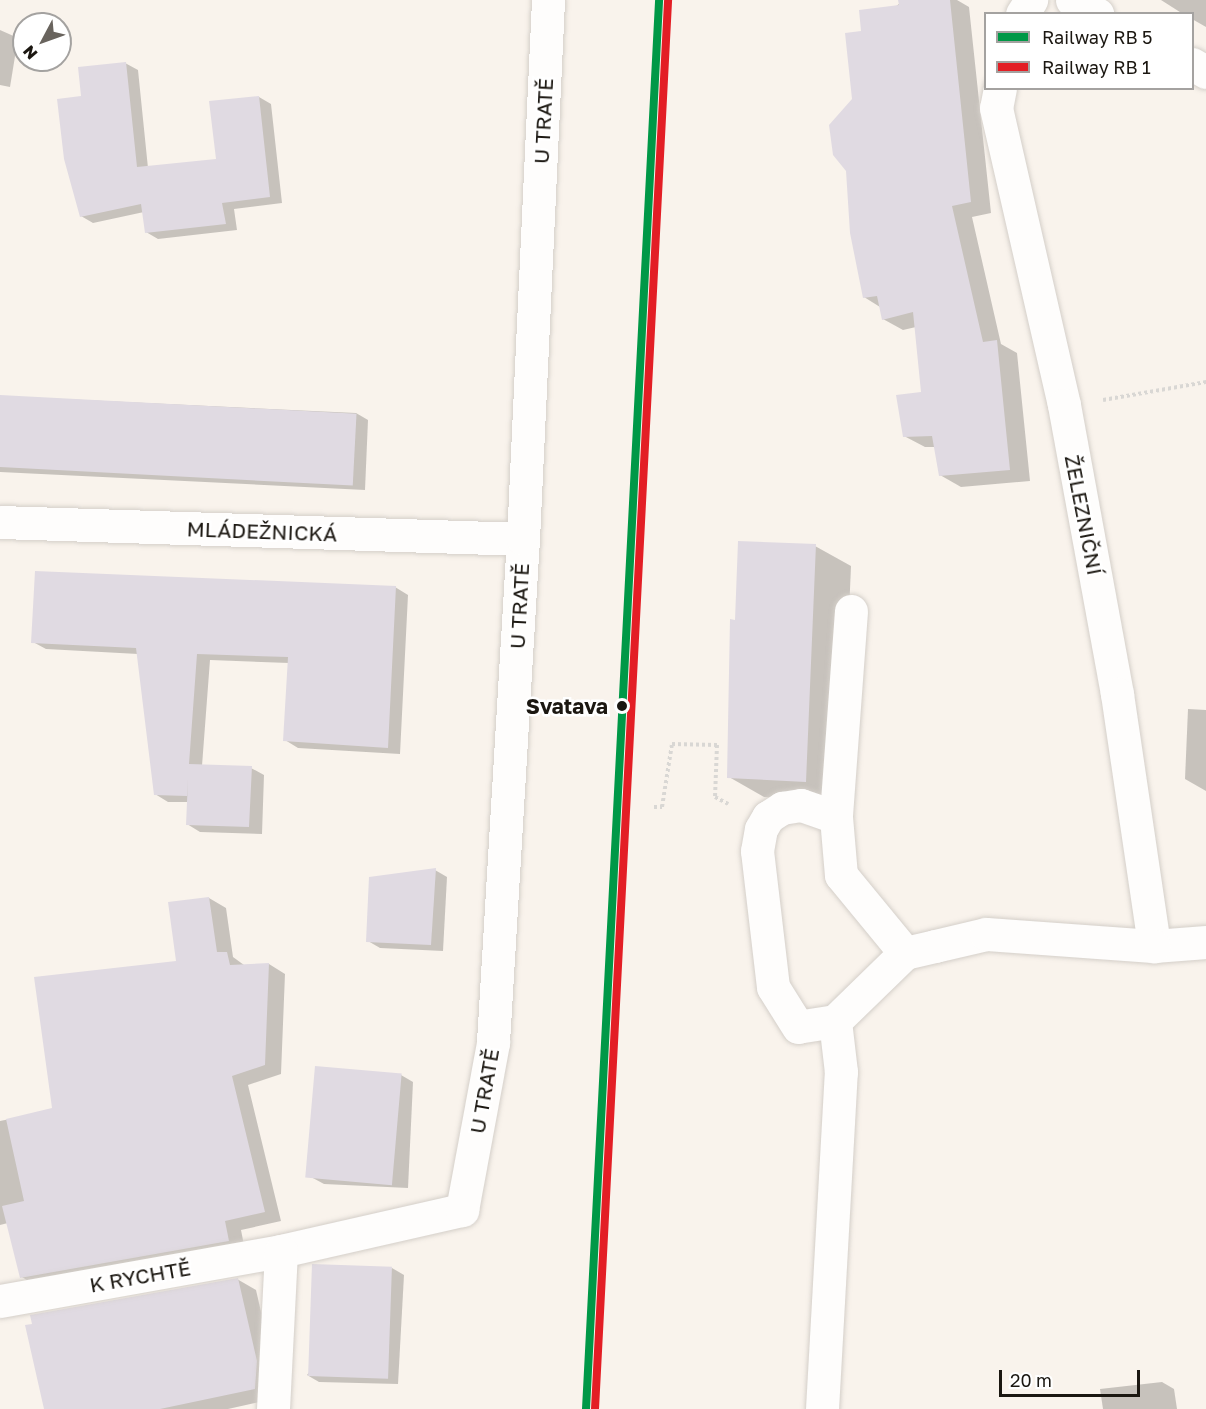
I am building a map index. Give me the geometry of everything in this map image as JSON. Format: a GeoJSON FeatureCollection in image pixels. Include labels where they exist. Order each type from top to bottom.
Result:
{"type":"FeatureCollection","features":[{"type":"Feature","properties":{"kind":"street","name":"U TRATĚ"},"geometry":{"type":"LineString","coordinates":[[462,1210],[493,1042],[523,539],[548,0]]}},
{"type":"Feature","properties":{"kind":"street"},"geometry":{"type":"LineString","coordinates":[[1072,0],[1093,12]]}},
{"type":"Feature","properties":{"kind":"street","name":"ŽELEZNIČNÍ"},"geometry":{"type":"LineString","coordinates":[[1000,90],[996,108],[1064,405],[1117,694],[1154,946]]}},
{"type":"Feature","properties":{"kind":"street","name":"MLÁDEŽNICKÁ"},"geometry":{"type":"LineString","coordinates":[[0,522],[523,539]]}},
{"type":"Feature","properties":{"kind":"street"},"geometry":{"type":"LineString","coordinates":[[851,611],[836,817],[842,876],[905,953]]}},
{"type":"Feature","properties":{"kind":"street"},"geometry":{"type":"LineString","coordinates":[[836,817],[801,806],[782,808],[765,823],[757,851],[773,987],[798,1027],[835,1021],[905,953],[986,934],[1154,946],[1206,942]]}},
{"type":"Feature","properties":{"kind":"street"},"geometry":{"type":"LineString","coordinates":[[822,1409],[841,1072],[835,1021]]}},
{"type":"Feature","properties":{"kind":"street","name":"K RYCHTĚ"},"geometry":{"type":"LineString","coordinates":[[0,1301],[281,1251],[462,1210]]}},
{"type":"Feature","properties":{"kind":"street"},"geometry":{"type":"LineString","coordinates":[[273,1409],[281,1251]]}},
{"type":"Feature","properties":{"kind":"path"},"geometry":{"type":"LineString","coordinates":[[1064,405],[1206,382]]}},
{"type":"Feature","properties":{"kind":"path"},"geometry":{"type":"LineString","coordinates":[[654,807],[662,807],[672,744],[717,745],[715,797],[765,823]]}},
{"type":"Feature","properties":{"kind":"building"},"geometry":{"type":"Polygon","coordinates":[[[898,0],[950,0],[971,202],[952,206],[983,342],[997,340],[1010,470],[939,476],[932,436],[903,437],[896,395],[921,392],[913,312],[882,320],[877,296],[863,298],[850,233],[846,171],[833,155],[829,125],[852,99],[845,33],[861,31],[859,10],[899,5],[898,0]]]}},
{"type":"Feature","properties":{"kind":"building"},"geometry":{"type":"Polygon","coordinates":[[[126,62],[137,167],[216,159],[209,101],[259,96],[270,197],[222,203],[226,224],[145,233],[141,204],[80,217],[64,159],[57,99],[81,96],[78,67],[126,62]]]}},
{"type":"Feature","properties":{"kind":"building"},"geometry":{"type":"Polygon","coordinates":[[[0,395],[357,414],[353,486],[0,467],[0,395]]]}},
{"type":"Feature","properties":{"kind":"building"},"geometry":{"type":"Polygon","coordinates":[[[738,541],[816,544],[806,782],[727,778],[730,619],[735,620],[738,541]]]}},
{"type":"Feature","properties":{"kind":"building"},"geometry":{"type":"Polygon","coordinates":[[[35,571],[396,586],[388,748],[283,741],[288,657],[197,654],[189,764],[252,766],[249,827],[186,825],[188,779],[187,796],[154,795],[136,648],[31,643],[35,571]]]}},
{"type":"Feature","properties":{"kind":"building"},"geometry":{"type":"Polygon","coordinates":[[[436,868],[431,945],[366,942],[369,877],[436,868]]]}},
{"type":"Feature","properties":{"kind":"building"},"geometry":{"type":"Polygon","coordinates":[[[209,897],[217,952],[227,952],[230,965],[269,963],[265,1065],[232,1076],[265,1212],[225,1221],[229,1241],[20,1278],[2,1206],[24,1201],[6,1119],[52,1108],[34,977],[176,961],[168,902],[209,897]]]}},
{"type":"Feature","properties":{"kind":"building"},"geometry":{"type":"Polygon","coordinates":[[[315,1066],[402,1074],[392,1185],[305,1178],[315,1066]]]}},
{"type":"Feature","properties":{"kind":"building"},"geometry":{"type":"Polygon","coordinates":[[[312,1264],[392,1267],[388,1379],[308,1376],[312,1264]]]}},
{"type":"Feature","properties":{"kind":"building"},"geometry":{"type":"Polygon","coordinates":[[[238,1278],[257,1361],[255,1389],[160,1409],[44,1409],[25,1325],[32,1324],[30,1315],[238,1278]]]}},
{"type":"Feature","properties":{"kind":"transit line"},"geometry":{"type":"LineString","coordinates":[[586,1409],[659,0]]}},
{"type":"Feature","properties":{"kind":"transit line"},"geometry":{"type":"LineString","coordinates":[[595,1409],[668,0]]}},
{"type":"Feature","properties":{"kind":"place","name":"Svatava"},"geometry":{"type":"Point","coordinates":[622,706]}}]}
